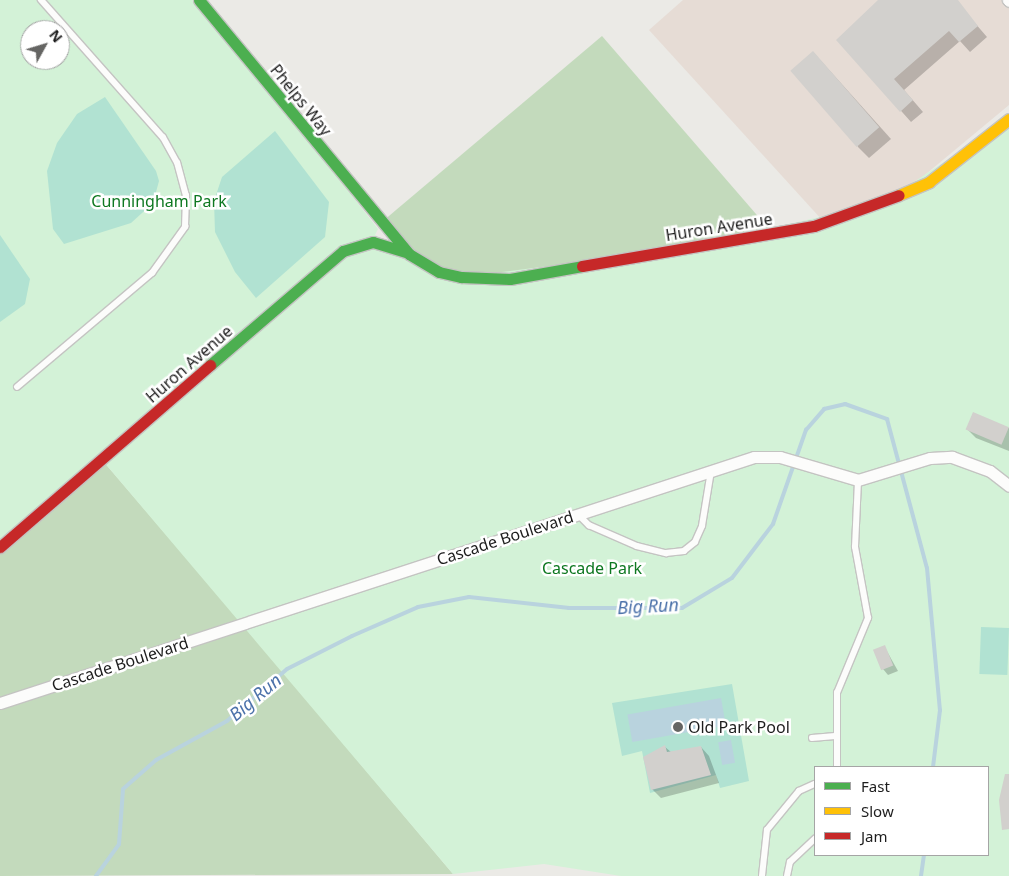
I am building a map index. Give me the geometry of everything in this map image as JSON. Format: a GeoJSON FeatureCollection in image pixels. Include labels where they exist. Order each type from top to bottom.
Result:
{"type":"FeatureCollection","features":[{"type":"Feature","properties":{"kind":"street","name":"Phelps Way"},"geometry":{"type":"LineString","coordinates":[[199,0],[378,220]]}},
{"type":"Feature","properties":{"kind":"street","name":"Huron Avenue"},"geometry":{"type":"LineString","coordinates":[[0,547],[334,259],[360,244],[386,244],[411,255],[439,272],[462,278],[510,279],[779,234],[882,204],[929,182],[1009,119]]}},
{"type":"Feature","properties":{"kind":"street"},"geometry":{"type":"LineString","coordinates":[[360,244],[375,235],[378,220]]}},
{"type":"Feature","properties":{"kind":"street","name":"Huron Avenue"},"geometry":{"type":"LineString","coordinates":[[378,220],[411,255]]}},
{"type":"Feature","properties":{"kind":"street","name":"Cascade Boulevard"},"geometry":{"type":"LineString","coordinates":[[0,703],[754,457],[780,457],[818,470],[858,480],[873,477],[930,458],[969,461],[1009,486]]}},
{"type":"Feature","properties":{"kind":"lane"},"geometry":{"type":"LineString","coordinates":[[18,387],[152,273],[185,227],[186,196],[178,163],[163,138],[41,0]]}},
{"type":"Feature","properties":{"kind":"lane"},"geometry":{"type":"LineString","coordinates":[[578,514],[589,525],[637,546],[666,553],[684,551],[695,542],[702,526],[711,471]]}},
{"type":"Feature","properties":{"kind":"lane"},"geometry":{"type":"LineString","coordinates":[[838,766],[835,736],[837,693],[868,618],[854,547],[858,480]]}},
{"type":"Feature","properties":{"kind":"lane"},"geometry":{"type":"LineString","coordinates":[[812,738],[835,736]]}},
{"type":"Feature","properties":{"kind":"lane"},"geometry":{"type":"LineString","coordinates":[[762,876],[767,830],[799,791],[814,784]]}},
{"type":"Feature","properties":{"kind":"lane"},"geometry":{"type":"LineString","coordinates":[[786,876],[790,862],[814,840]]}},
{"type":"Feature","properties":{"kind":"shaded area"},"geometry":{"type":"Polygon","coordinates":[[[683,0],[1003,0],[1009,7],[1009,105],[843,243],[649,30],[683,0]]]}},
{"type":"Feature","properties":{"kind":"green space","name":"Cascade Park"},"geometry":{"type":"Polygon","coordinates":[[[0,0],[199,0],[378,229],[375,235],[462,277],[674,250],[882,203],[1009,119],[1009,876],[621,876],[544,864],[453,874],[103,461],[0,547],[0,0]]]}},
{"type":"Feature","properties":{"kind":"green space"},"geometry":{"type":"Polygon","coordinates":[[[602,36],[775,236],[511,279],[439,272],[383,221],[602,36]]]}},
{"type":"Feature","properties":{"kind":"green space"},"geometry":{"type":"Polygon","coordinates":[[[105,97],[156,171],[159,181],[153,203],[131,223],[64,244],[53,229],[47,171],[57,143],[77,114],[105,97]]]}},
{"type":"Feature","properties":{"kind":"green space"},"geometry":{"type":"Polygon","coordinates":[[[275,131],[329,202],[325,237],[256,298],[235,272],[215,232],[214,201],[222,177],[275,131]]]}},
{"type":"Feature","properties":{"kind":"green space"},"geometry":{"type":"Polygon","coordinates":[[[0,235],[30,279],[25,304],[0,322],[0,235]]]}},
{"type":"Feature","properties":{"kind":"green space"},"geometry":{"type":"Polygon","coordinates":[[[103,461],[453,874],[0,876],[0,547],[103,461]]]}},
{"type":"Feature","properties":{"kind":"green space"},"geometry":{"type":"Polygon","coordinates":[[[981,627],[1009,628],[1007,675],[979,674],[981,627]]]}},
{"type":"Feature","properties":{"kind":"green space","name":"Old Park Pool"},"geometry":{"type":"Polygon","coordinates":[[[732,684],[749,781],[720,788],[716,775],[650,793],[642,751],[622,756],[612,703],[732,684]]]}},
{"type":"Feature","properties":{"kind":"water"},"geometry":{"type":"Polygon","coordinates":[[[721,698],[726,726],[632,742],[627,714],[721,698]]]}},
{"type":"Feature","properties":{"kind":"water"},"geometry":{"type":"Polygon","coordinates":[[[731,740],[735,763],[722,765],[718,742],[731,740]]]}},
{"type":"Feature","properties":{"kind":"building"},"geometry":{"type":"Polygon","coordinates":[[[878,0],[958,0],[978,26],[959,42],[949,31],[894,79],[913,100],[900,112],[836,40],[878,0]]]}},
{"type":"Feature","properties":{"kind":"building"},"geometry":{"type":"Polygon","coordinates":[[[813,51],[879,127],[857,147],[790,71],[813,51]]]}},
{"type":"Feature","properties":{"kind":"building"},"geometry":{"type":"Polygon","coordinates":[[[973,412],[1009,427],[1001,445],[966,429],[973,412]]]}},
{"type":"Feature","properties":{"kind":"building"},"geometry":{"type":"Polygon","coordinates":[[[885,645],[893,665],[881,670],[873,650],[885,645]]]}},
{"type":"Feature","properties":{"kind":"building"},"geometry":{"type":"Polygon","coordinates":[[[665,745],[667,752],[701,746],[711,775],[651,790],[643,757],[665,745]]]}},
{"type":"Feature","properties":{"kind":"building"},"geometry":{"type":"Polygon","coordinates":[[[1005,774],[1009,774],[1009,829],[1002,830],[999,800],[1005,774]]]}},
{"type":"Feature","properties":{"kind":"waterway","name":"Big Run"},"geometry":{"type":"LineString","coordinates":[[96,876],[119,844],[123,789],[156,760],[227,721],[287,669],[352,636],[418,607],[469,597],[569,608],[682,608],[732,578],[773,524],[806,430],[824,409],[845,404],[887,419],[927,568],[940,710],[933,766]]}},
{"type":"Feature","properties":{"kind":"waterway","name":"Big Run"},"geometry":{"type":"LineString","coordinates":[[921,876],[924,856]]}},
{"type":"Feature","properties":{"kind":"traffic: fast"},"geometry":{"type":"LineString","coordinates":[[199,0],[409,254],[439,272],[461,277],[510,279],[582,266]]}},
{"type":"Feature","properties":{"kind":"traffic: fast"},"geometry":{"type":"LineString","coordinates":[[210,365],[343,251],[373,242],[405,252]]}},
{"type":"Feature","properties":{"kind":"traffic: slow"},"geometry":{"type":"LineString","coordinates":[[899,195],[929,182],[1009,119]]}},
{"type":"Feature","properties":{"kind":"traffic: jam"},"geometry":{"type":"LineString","coordinates":[[582,266],[814,226],[899,195]]}},
{"type":"Feature","properties":{"kind":"traffic: jam"},"geometry":{"type":"LineString","coordinates":[[0,547],[210,365]]}},
{"type":"Feature","properties":{"kind":"place","name":"Old Park Pool"},"geometry":{"type":"Point","coordinates":[678,727]}},
{"type":"Feature","properties":{"kind":"park label","name":"Cunningham Park"},"geometry":{"type":"Point","coordinates":[159,201]}}]}
